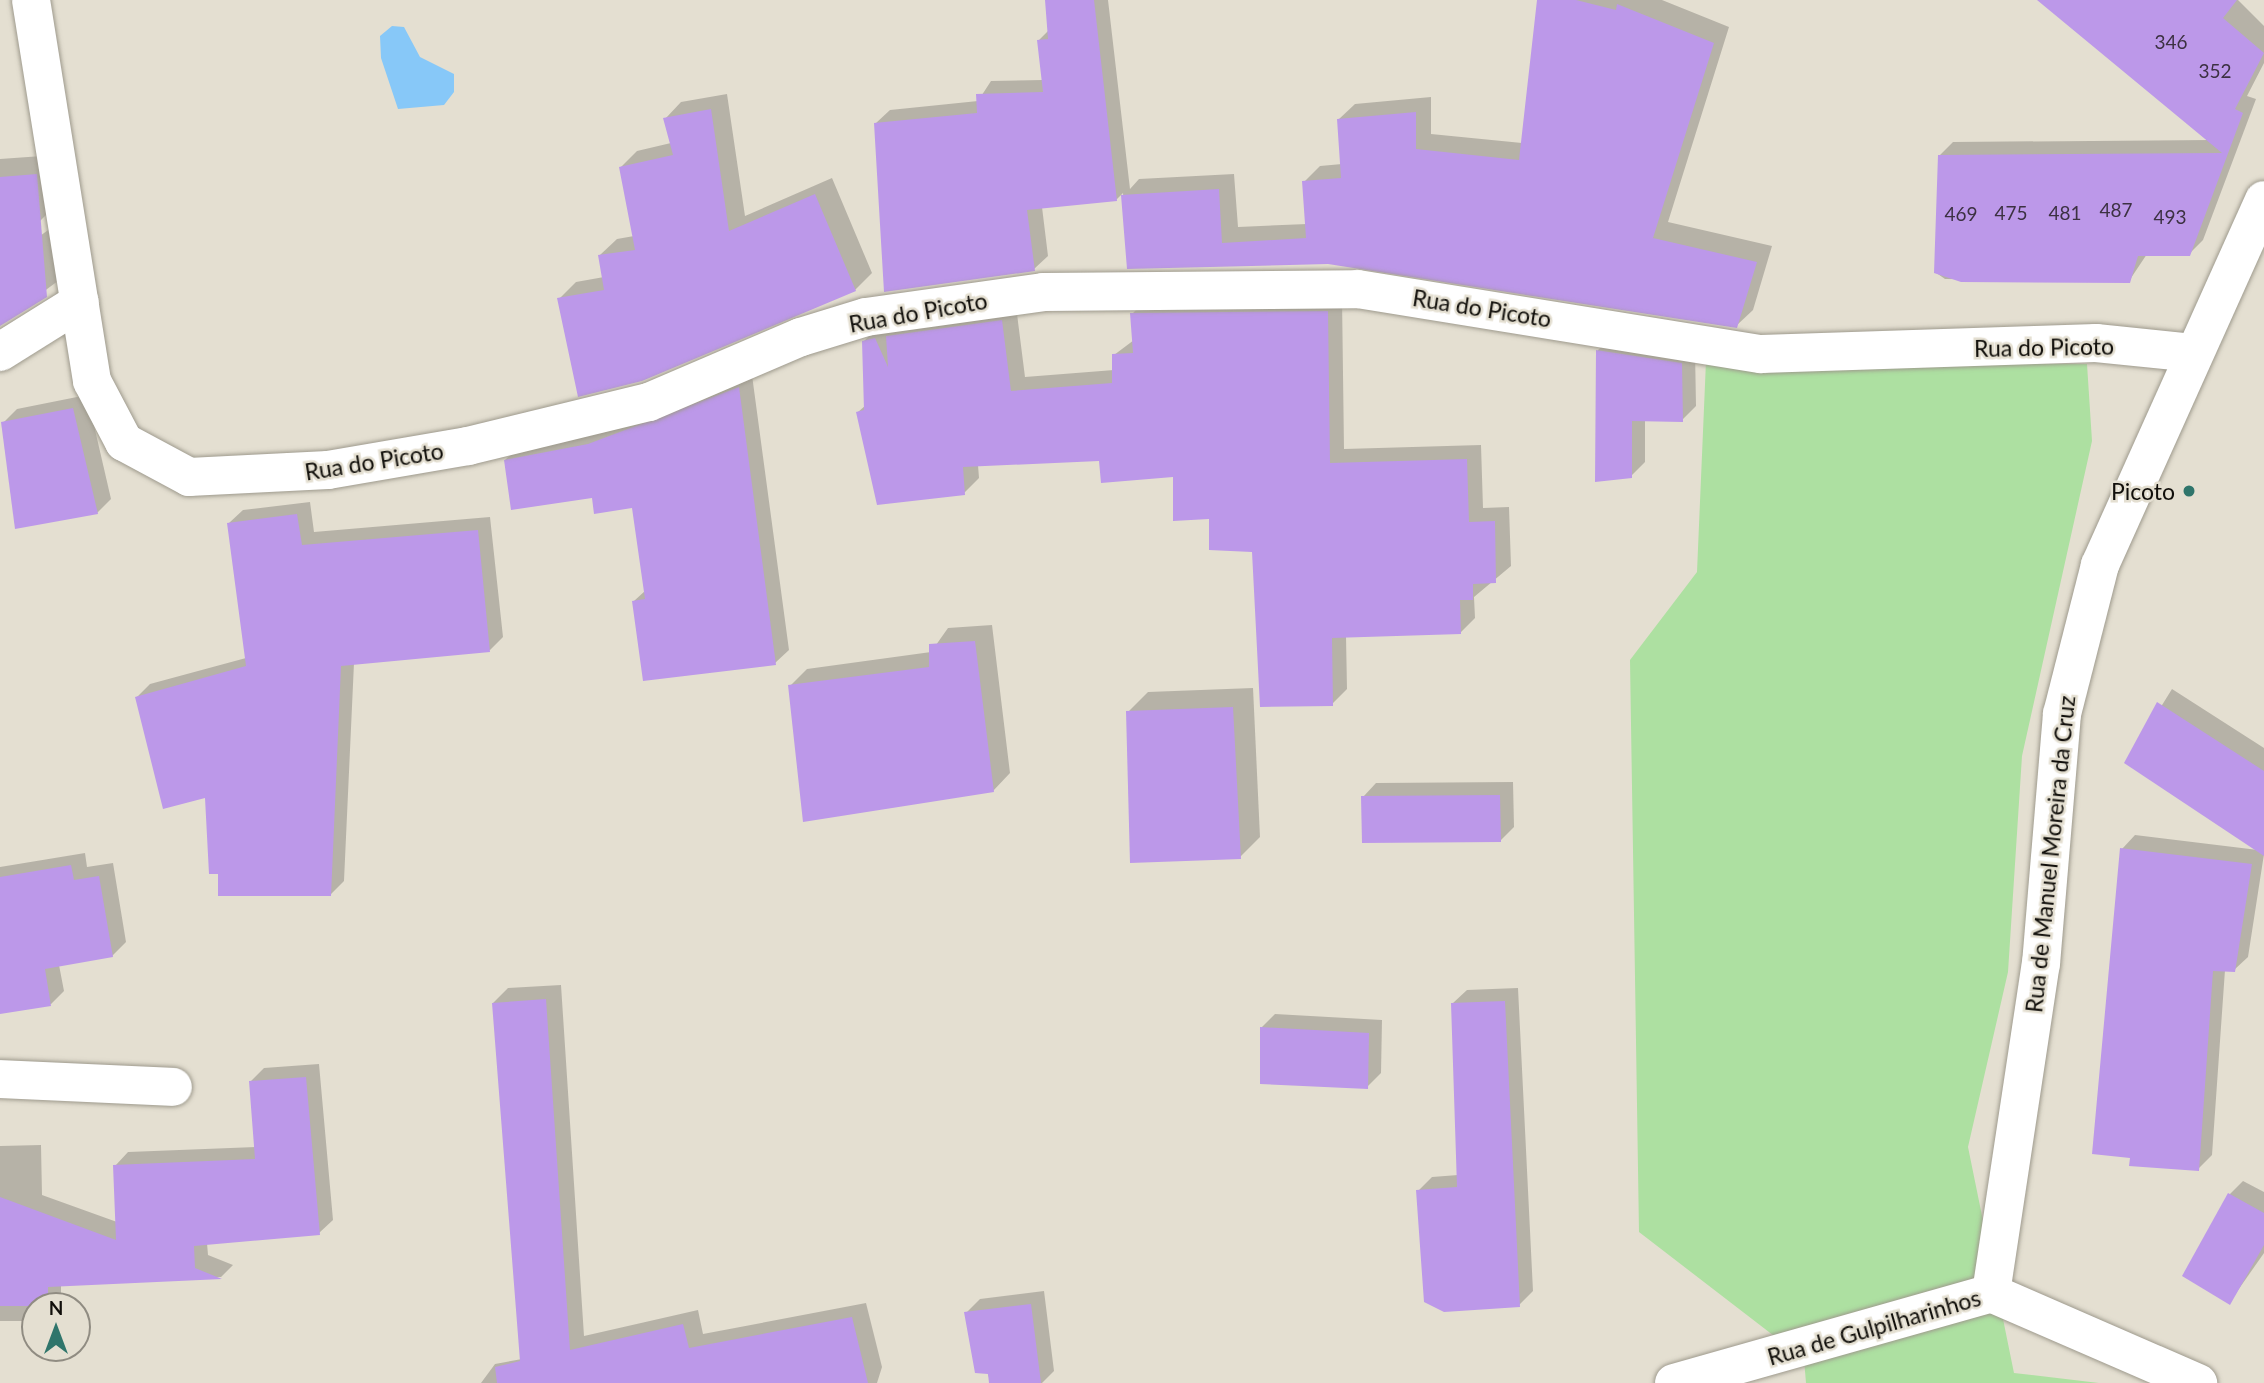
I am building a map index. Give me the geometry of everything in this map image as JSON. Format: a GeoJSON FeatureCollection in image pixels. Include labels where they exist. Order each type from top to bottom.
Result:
{"type":"FeatureCollection","features":[{"type":"Feature","properties":{"kind":"street","name":"Rua do Picoto"},"geometry":{"type":"LineString","coordinates":[[31,0],[92,381],[124,442],[190,477],[328,470],[468,446],[649,402],[801,337],[866,317],[1043,292],[1359,289],[1761,354],[2096,343],[2192,354]]}},
{"type":"Feature","properties":{"kind":"street","name":"Rua de Manuel Moreira da Cruz"},"geometry":{"type":"LineString","coordinates":[[1992,1293],[2040,964],[2062,714],[2100,565],[2192,354],[2260,220]]}},
{"type":"Feature","properties":{"kind":"street"},"geometry":{"type":"LineString","coordinates":[[0,352],[80,302]]}},
{"type":"Feature","properties":{"kind":"street"},"geometry":{"type":"LineString","coordinates":[[0,1079],[173,1087]]}},
{"type":"Feature","properties":{"kind":"street"},"geometry":{"type":"LineString","coordinates":[[1992,1293],[2198,1383]]}},
{"type":"Feature","properties":{"kind":"street","name":"Rua de Gulpilharinhos"},"geometry":{"type":"LineString","coordinates":[[1674,1383],[1992,1293]]}},
{"type":"Feature","properties":{"kind":"green space"},"geometry":{"type":"Polygon","coordinates":[[[1706,361],[2087,364],[2092,441],[2022,756],[2008,972],[1968,1147],[2014,1373],[2099,1383],[1806,1383],[1804,1359],[1639,1232],[1630,660],[1697,572],[1706,361]]]}},
{"type":"Feature","properties":{"kind":"water"},"geometry":{"type":"Polygon","coordinates":[[[392,26],[404,27],[420,57],[454,74],[454,92],[444,105],[398,109],[381,58],[380,36],[392,26]]]}},
{"type":"Feature","properties":{"kind":"building"},"geometry":{"type":"Polygon","coordinates":[[[1045,0],[1094,0],[1117,201],[1027,210],[1035,271],[884,292],[874,123],[977,113],[976,94],[1043,92],[1037,40],[1048,39],[1045,0]]]}},
{"type":"Feature","properties":{"kind":"building"},"geometry":{"type":"Polygon","coordinates":[[[1537,0],[1576,0],[1616,10],[1617,4],[1714,43],[1653,238],[1757,262],[1737,328],[1328,264],[1127,269],[1121,195],[1219,189],[1222,243],[1306,238],[1302,181],[1341,178],[1337,119],[1416,112],[1416,149],[1519,160],[1537,0]]]}},
{"type":"Feature","properties":{"kind":"building"},"geometry":{"type":"Polygon","coordinates":[[[2037,0],[2237,0],[2223,18],[2264,53],[2235,109],[2243,113],[2190,256],[2138,256],[2130,283],[1961,282],[1934,273],[1938,155],[2222,153],[2037,0]]]}},
{"type":"Feature","properties":{"kind":"building"},"geometry":{"type":"Polygon","coordinates":[[[711,109],[729,231],[815,194],[856,291],[642,381],[578,397],[557,298],[604,290],[598,255],[635,250],[619,167],[673,155],[663,118],[711,109]]]}},
{"type":"Feature","properties":{"kind":"building"},"geometry":{"type":"Polygon","coordinates":[[[37,174],[47,297],[0,326],[0,177],[37,174]]]}},
{"type":"Feature","properties":{"kind":"building"},"geometry":{"type":"Polygon","coordinates":[[[1328,311],[1330,463],[1467,459],[1469,522],[1495,521],[1496,583],[1473,584],[1473,600],[1460,600],[1461,634],[1332,638],[1333,706],[1260,707],[1252,552],[1209,550],[1209,519],[1173,521],[1173,477],[1101,483],[1099,461],[963,467],[965,495],[877,505],[856,412],[864,410],[862,341],[875,338],[888,367],[886,336],[1002,320],[1011,391],[1112,383],[1112,354],[1133,353],[1130,313],[1328,311]]]}},
{"type":"Feature","properties":{"kind":"building"},"geometry":{"type":"Polygon","coordinates":[[[1596,350],[1682,363],[1683,422],[1632,421],[1632,478],[1595,482],[1596,350]]]}},
{"type":"Feature","properties":{"kind":"building"},"geometry":{"type":"Polygon","coordinates":[[[739,387],[776,665],[643,681],[632,601],[645,599],[632,508],[594,514],[592,498],[511,510],[504,460],[588,444],[739,387]]]}},
{"type":"Feature","properties":{"kind":"building"},"geometry":{"type":"Polygon","coordinates":[[[73,408],[98,514],[15,529],[1,422],[73,408]]]}},
{"type":"Feature","properties":{"kind":"building"},"geometry":{"type":"Polygon","coordinates":[[[297,514],[302,545],[478,530],[490,652],[341,666],[331,896],[218,896],[218,874],[209,874],[205,798],[163,809],[135,697],[246,666],[227,523],[297,514]]]}},
{"type":"Feature","properties":{"kind":"building"},"geometry":{"type":"Polygon","coordinates":[[[975,641],[994,792],[803,822],[788,685],[929,667],[929,644],[975,641]]]}},
{"type":"Feature","properties":{"kind":"building"},"geometry":{"type":"Polygon","coordinates":[[[2157,702],[2264,771],[2264,856],[2124,763],[2157,702]]]}},
{"type":"Feature","properties":{"kind":"building"},"geometry":{"type":"Polygon","coordinates":[[[1233,707],[1241,859],[1130,863],[1126,711],[1233,707]]]}},
{"type":"Feature","properties":{"kind":"building"},"geometry":{"type":"Polygon","coordinates":[[[1500,795],[1501,842],[1362,843],[1361,796],[1500,795]]]}},
{"type":"Feature","properties":{"kind":"building"},"geometry":{"type":"Polygon","coordinates":[[[2120,848],[2252,864],[2235,972],[2213,971],[2199,1171],[2129,1166],[2130,1158],[2092,1154],[2120,848]]]}},
{"type":"Feature","properties":{"kind":"building"},"geometry":{"type":"Polygon","coordinates":[[[71,865],[74,880],[99,876],[113,957],[45,969],[51,1006],[0,1014],[0,877],[71,865]]]}},
{"type":"Feature","properties":{"kind":"building"},"geometry":{"type":"Polygon","coordinates":[[[546,999],[570,1350],[683,1324],[689,1348],[852,1317],[868,1383],[497,1383],[495,1367],[520,1361],[492,1003],[546,999]]]}},
{"type":"Feature","properties":{"kind":"building"},"geometry":{"type":"Polygon","coordinates":[[[1505,1001],[1520,1307],[1444,1312],[1424,1302],[1416,1190],[1457,1187],[1451,1003],[1505,1001]]]}},
{"type":"Feature","properties":{"kind":"building"},"geometry":{"type":"Polygon","coordinates":[[[1260,1027],[1369,1033],[1368,1089],[1260,1084],[1260,1027]]]}},
{"type":"Feature","properties":{"kind":"building"},"geometry":{"type":"Polygon","coordinates":[[[306,1077],[320,1235],[194,1246],[195,1268],[222,1279],[48,1287],[48,1292],[21,1292],[21,1306],[0,1306],[0,1197],[116,1240],[113,1165],[255,1159],[249,1081],[306,1077]]]}},
{"type":"Feature","properties":{"kind":"building"},"geometry":{"type":"Polygon","coordinates":[[[2228,1193],[2264,1213],[2264,1245],[2230,1305],[2182,1276],[2228,1193]]]}},
{"type":"Feature","properties":{"kind":"building"},"geometry":{"type":"Polygon","coordinates":[[[1031,1304],[1041,1383],[989,1383],[988,1374],[975,1373],[964,1312],[1031,1304]]]}},
{"type":"Feature","properties":{"kind":"place","name":"Picoto"},"geometry":{"type":"Point","coordinates":[2189,491]}}]}
